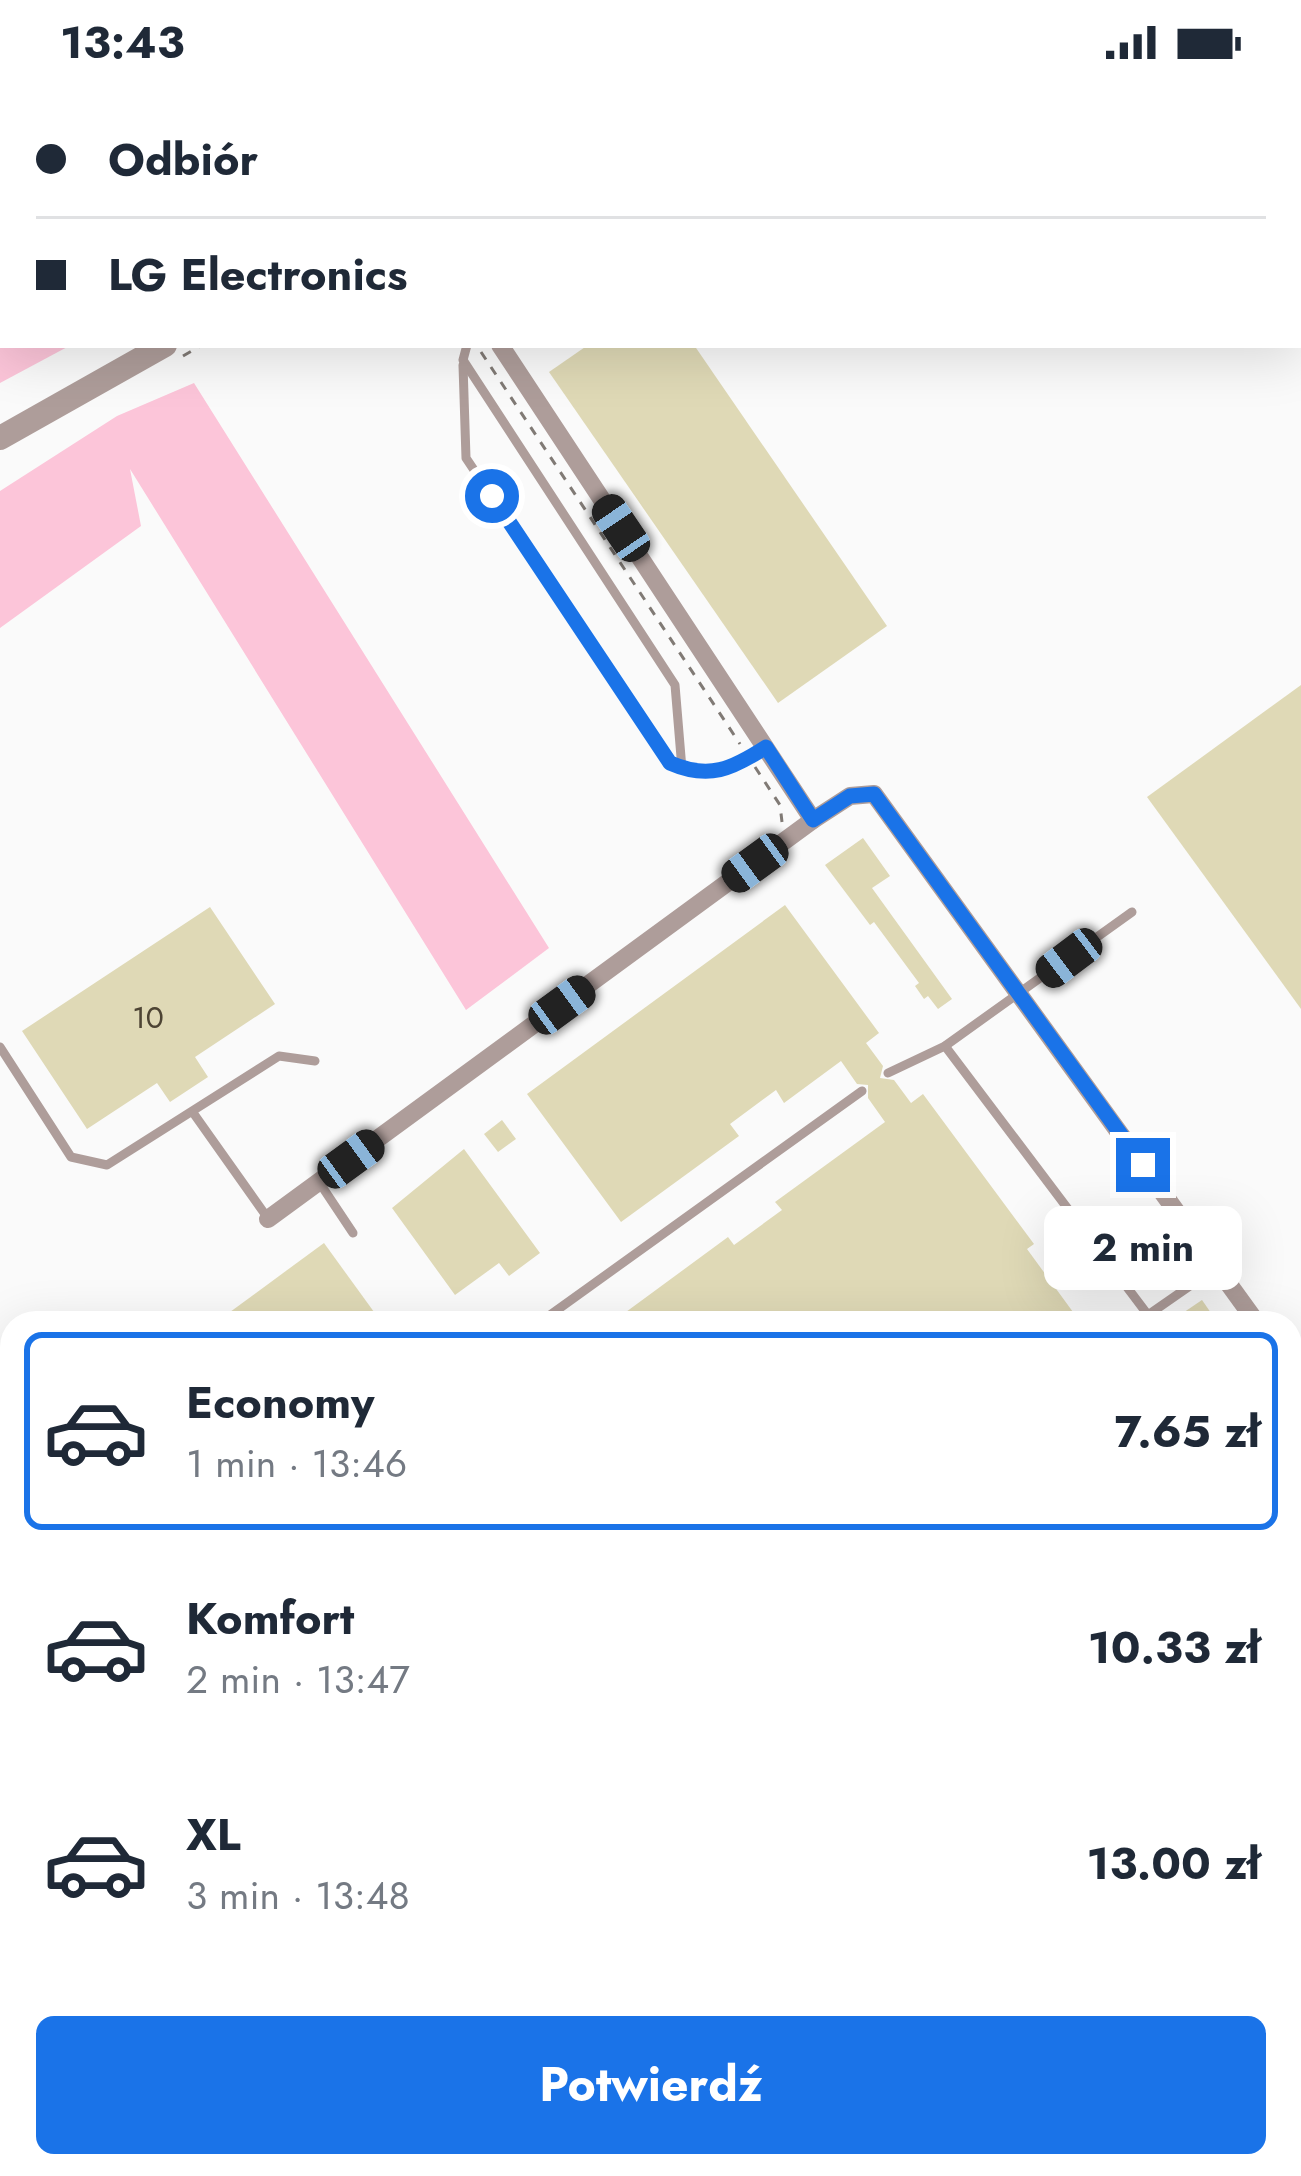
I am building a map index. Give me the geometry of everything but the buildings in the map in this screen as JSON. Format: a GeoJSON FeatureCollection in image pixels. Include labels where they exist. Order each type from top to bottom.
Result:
{"type":"FeatureCollection","features":[{"type":"Feature","properties":{"kind":"street"},"geometry":{"type":"LineString","coordinates":[[0,438],[160,348]]}},
{"type":"Feature","properties":{"kind":"street"},"geometry":{"type":"LineString","coordinates":[[502,348],[758,753],[813,820]]}},
{"type":"Feature","properties":{"kind":"street"},"geometry":{"type":"LineString","coordinates":[[268,1219],[813,820],[850,796],[874,794],[1248,1311]]}},
{"type":"Feature","properties":{"kind":"lane"},"geometry":{"type":"LineString","coordinates":[[466,348],[466,458],[670,763],[706,774],[758,753]]}},
{"type":"Feature","properties":{"kind":"lane"},"geometry":{"type":"LineString","coordinates":[[463,360],[675,685],[682,769]]}},
{"type":"Feature","properties":{"kind":"lane"},"geometry":{"type":"LineString","coordinates":[[888,1073],[945,1046],[1132,912]]}},
{"type":"Feature","properties":{"kind":"lane"},"geometry":{"type":"LineString","coordinates":[[945,1046],[1145,1311]]}},
{"type":"Feature","properties":{"kind":"lane"},"geometry":{"type":"LineString","coordinates":[[0,1047],[71,1157],[107,1166],[279,1056],[315,1061]]}},
{"type":"Feature","properties":{"kind":"lane"},"geometry":{"type":"LineString","coordinates":[[556,1311],[862,1091]]}},
{"type":"Feature","properties":{"kind":"lane"},"geometry":{"type":"LineString","coordinates":[[194,1114],[268,1219]]}},
{"type":"Feature","properties":{"kind":"lane"},"geometry":{"type":"LineString","coordinates":[[319,1182],[353,1233]]}},
{"type":"Feature","properties":{"kind":"lane"},"geometry":{"type":"LineString","coordinates":[[1154,1311],[1217,1268]]}},
{"type":"Feature","properties":{"kind":"path"},"geometry":{"type":"LineString","coordinates":[[479,348],[758,753],[783,820],[761,843],[769,853]]}},
{"type":"Feature","properties":{"kind":"shaded area"},"geometry":{"type":"Polygon","coordinates":[[[0,348],[65,348],[0,383],[0,348]]]}},
{"type":"Feature","properties":{"kind":"shaded area"},"geometry":{"type":"Polygon","coordinates":[[[194,383],[549,948],[466,1010],[130,469],[141,526],[0,628],[0,491],[117,416],[194,383]]]}},
{"type":"Feature","properties":{"kind":"route"},"geometry":{"type":"LineString","coordinates":[[492,496],[670,763],[706,774],[733,769],[766,747],[813,820],[850,796],[874,794],[1143,1165]]}}]}
